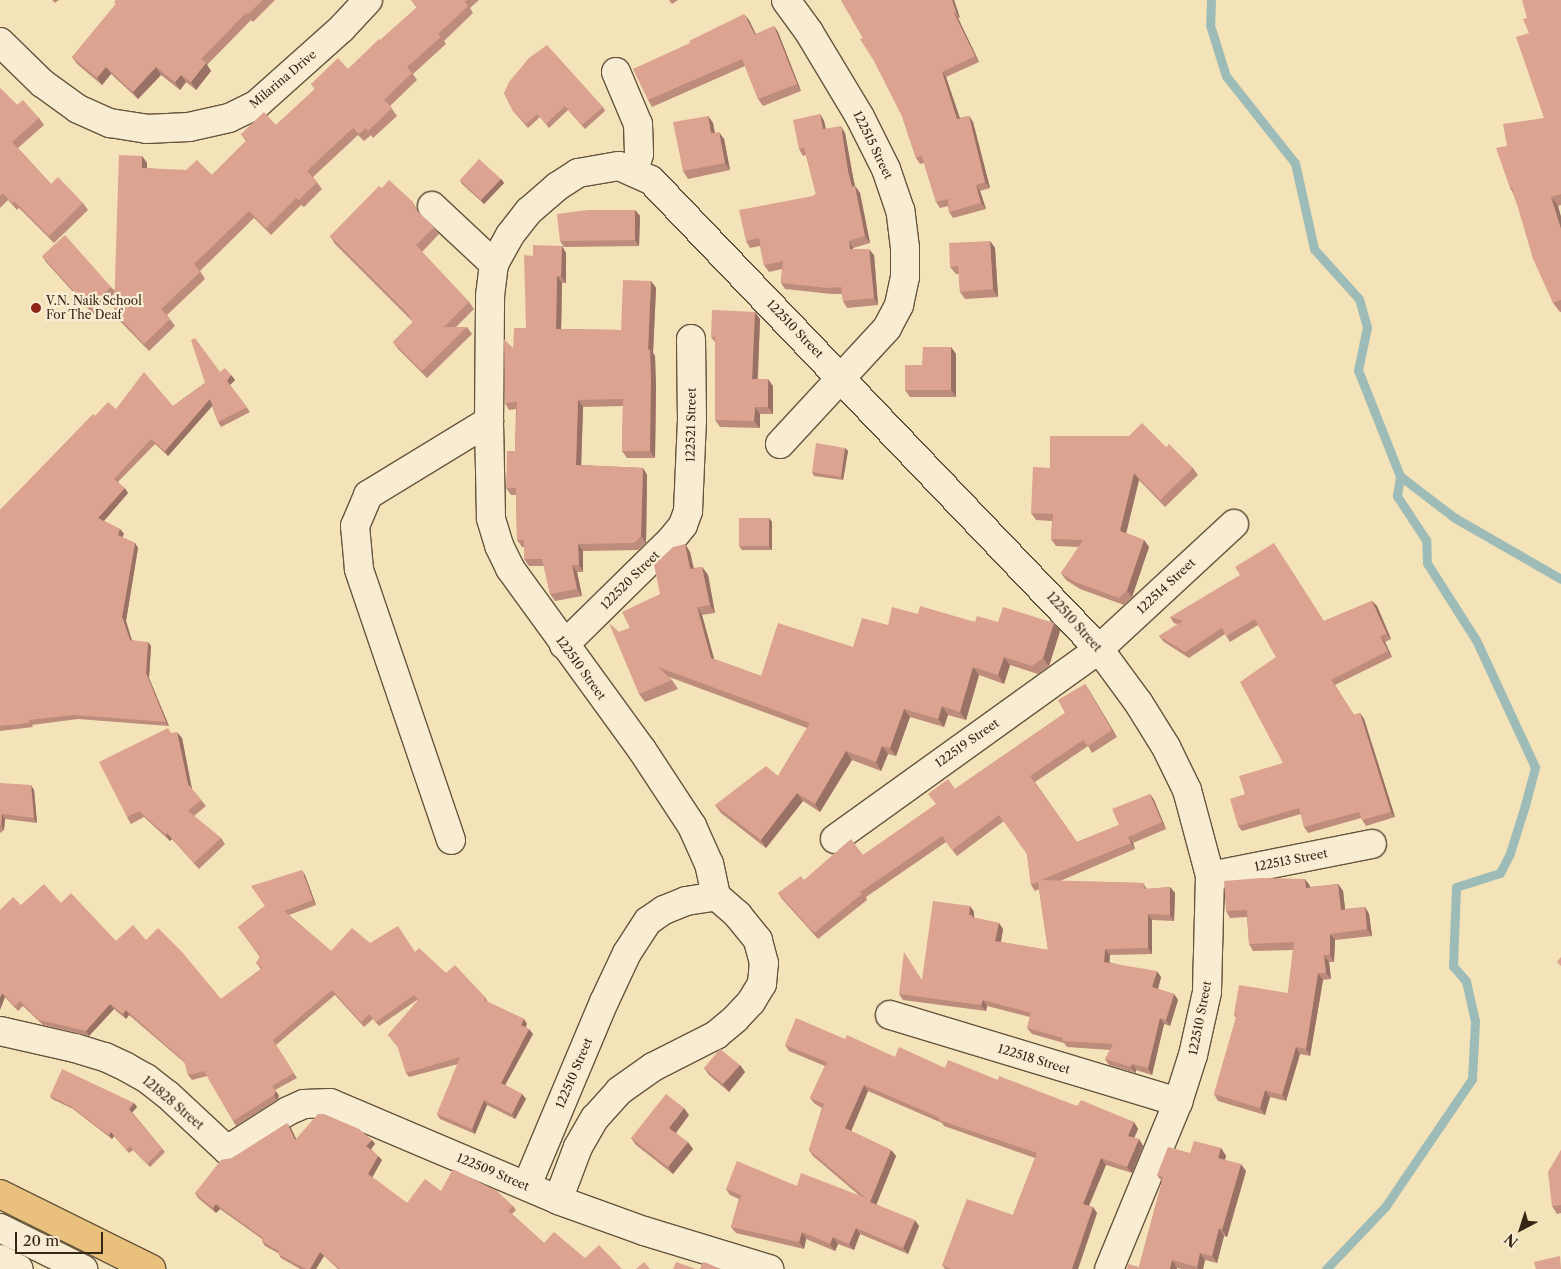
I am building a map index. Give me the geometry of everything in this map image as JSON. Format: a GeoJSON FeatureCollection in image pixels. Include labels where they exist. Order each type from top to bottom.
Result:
{"type":"FeatureCollection","features":[{"type":"Feature","properties":{"kind":"main road"},"geometry":{"type":"LineString","coordinates":[[0,1194],[150,1269]]}},
{"type":"Feature","properties":{"kind":"street","name":"Milarina Drive"},"geometry":{"type":"LineString","coordinates":[[0,42],[42,83],[78,109],[110,123],[146,129],[189,127],[229,118],[256,105],[342,28],[368,0]]}},
{"type":"Feature","properties":{"kind":"street","name":"122515 Street"},"geometry":{"type":"LineString","coordinates":[[786,0],[809,32],[860,117],[886,168],[900,210],[905,248],[905,276],[899,305],[887,328],[840,376]]}},
{"type":"Feature","properties":{"kind":"street"},"geometry":{"type":"LineString","coordinates":[[616,72],[638,124],[639,154],[634,172]]}},
{"type":"Feature","properties":{"kind":"street","name":"122510 Street"},"geometry":{"type":"LineString","coordinates":[[527,1186],[604,1002],[627,953],[648,921],[664,910],[686,901],[716,896],[709,864],[692,826],[642,750],[510,568],[499,545],[491,518],[488,421],[490,296],[494,264],[510,235],[528,211],[558,186],[578,173],[619,166],[651,180],[1099,649],[1138,702],[1166,747],[1182,781],[1210,876],[1207,992],[1193,1055],[1178,1102],[1110,1269]]}},
{"type":"Feature","properties":{"kind":"street"},"geometry":{"type":"LineString","coordinates":[[432,206],[494,264]]}},
{"type":"Feature","properties":{"kind":"street","name":"122521 Street"},"geometry":{"type":"LineString","coordinates":[[688,511],[692,420],[691,339]]}},
{"type":"Feature","properties":{"kind":"street"},"geometry":{"type":"LineString","coordinates":[[780,444],[840,376]]}},
{"type":"Feature","properties":{"kind":"street"},"geometry":{"type":"LineString","coordinates":[[451,840],[360,569],[356,526],[368,495],[488,421]]}},
{"type":"Feature","properties":{"kind":"street","name":"122520 Street"},"geometry":{"type":"LineString","coordinates":[[564,645],[671,540],[683,525],[688,511]]}},
{"type":"Feature","properties":{"kind":"street","name":"122514 Street"},"geometry":{"type":"LineString","coordinates":[[1099,649],[1234,524]]}},
{"type":"Feature","properties":{"kind":"street","name":"122519 Street"},"geometry":{"type":"LineString","coordinates":[[835,839],[1099,649]]}},
{"type":"Feature","properties":{"kind":"street","name":"122513 Street"},"geometry":{"type":"LineString","coordinates":[[1210,876],[1372,844]]}},
{"type":"Feature","properties":{"kind":"street"},"geometry":{"type":"LineString","coordinates":[[558,1200],[578,1147],[595,1118],[619,1090],[653,1067],[716,1035],[751,1002],[762,984],[764,963],[758,940],[738,915],[716,896]]}},
{"type":"Feature","properties":{"kind":"street","name":"122518 Street"},"geometry":{"type":"LineString","coordinates":[[890,1015],[1178,1102]]}},
{"type":"Feature","properties":{"kind":"street","name":"121828 Street"},"geometry":{"type":"LineString","coordinates":[[0,1031],[74,1048],[105,1057],[126,1067],[146,1078],[168,1095],[227,1150]]}},
{"type":"Feature","properties":{"kind":"street","name":"122509 Street"},"geometry":{"type":"LineString","coordinates":[[227,1150],[288,1111],[304,1104],[330,1103],[558,1200],[644,1231],[769,1269]]}},
{"type":"Feature","properties":{"kind":"street"},"geometry":{"type":"LineString","coordinates":[[0,1228],[83,1269]]}},
{"type":"Feature","properties":{"kind":"street"},"geometry":{"type":"LineString","coordinates":[[0,1259],[19,1269]]}},
{"type":"Feature","properties":{"kind":"building"},"geometry":{"type":"Polygon","coordinates":[[[116,0],[263,0],[248,14],[246,13],[201,59],[206,63],[191,82],[181,75],[175,82],[156,67],[133,92],[106,67],[97,78],[72,57],[116,4],[114,2],[116,0]]]}},
{"type":"Feature","properties":{"kind":"building"},"geometry":{"type":"Polygon","coordinates":[[[411,0],[467,0],[465,2],[468,6],[438,34],[441,37],[407,67],[412,73],[384,100],[392,108],[368,131],[366,128],[359,134],[353,128],[307,171],[317,182],[299,200],[296,198],[266,228],[249,211],[194,264],[200,272],[161,309],[170,319],[144,344],[114,312],[119,155],[142,156],[142,168],[186,170],[197,160],[212,175],[247,140],[241,134],[264,112],[276,125],[315,89],[311,84],[338,58],[348,69],[379,39],[417,7],[411,0]]]}},
{"type":"Feature","properties":{"kind":"building"},"geometry":{"type":"Polygon","coordinates":[[[841,0],[952,0],[956,12],[954,13],[975,56],[942,72],[957,119],[969,116],[985,182],[976,185],[981,203],[949,212],[948,199],[936,202],[922,156],[916,158],[902,116],[874,61],[860,39],[863,38],[841,0]]]}},
{"type":"Feature","properties":{"kind":"building"},"geometry":{"type":"Polygon","coordinates":[[[1522,0],[1561,0],[1561,194],[1551,197],[1561,229],[1561,300],[1553,303],[1533,259],[1512,187],[1510,188],[1496,148],[1507,146],[1503,124],[1544,118],[1516,37],[1529,33],[1523,19],[1527,18],[1522,0]]]}},
{"type":"Feature","properties":{"kind":"building"},"geometry":{"type":"Polygon","coordinates":[[[744,14],[755,35],[774,26],[797,84],[758,99],[742,59],[648,100],[633,69],[690,43],[689,41],[744,14]]]}},
{"type":"Feature","properties":{"kind":"building"},"geometry":{"type":"Polygon","coordinates":[[[547,45],[603,107],[582,125],[565,106],[546,124],[537,114],[526,124],[513,111],[504,93],[509,82],[529,58],[547,45]]]}},
{"type":"Feature","properties":{"kind":"building"},"geometry":{"type":"Polygon","coordinates":[[[0,88],[17,105],[23,100],[39,118],[12,142],[51,184],[58,177],[83,203],[49,236],[14,201],[12,203],[3,193],[0,196],[0,88]]]}},
{"type":"Feature","properties":{"kind":"building"},"geometry":{"type":"Polygon","coordinates":[[[820,114],[823,129],[841,126],[848,171],[852,187],[855,186],[865,236],[849,241],[850,249],[869,249],[874,298],[843,301],[841,287],[827,288],[781,283],[783,261],[764,265],[759,238],[746,241],[739,210],[816,194],[804,148],[799,149],[793,120],[820,114]]]}},
{"type":"Feature","properties":{"kind":"building"},"geometry":{"type":"Polygon","coordinates":[[[708,116],[711,133],[719,132],[725,163],[683,171],[673,122],[708,116]]]}},
{"type":"Feature","properties":{"kind":"building"},"geometry":{"type":"Polygon","coordinates":[[[479,159],[501,179],[481,200],[460,180],[479,159]]]}},
{"type":"Feature","properties":{"kind":"building"},"geometry":{"type":"Polygon","coordinates":[[[389,180],[412,201],[416,210],[434,227],[416,245],[469,302],[444,327],[467,327],[422,371],[393,342],[413,322],[408,314],[330,236],[379,186],[382,188],[389,180]]]}},
{"type":"Feature","properties":{"kind":"building"},"geometry":{"type":"Polygon","coordinates":[[[588,210],[635,210],[635,240],[560,241],[557,214],[588,210]]]}},
{"type":"Feature","properties":{"kind":"building"},"geometry":{"type":"Polygon","coordinates":[[[65,235],[111,287],[89,308],[42,256],[65,235]]]}},
{"type":"Feature","properties":{"kind":"building"},"geometry":{"type":"Polygon","coordinates":[[[990,241],[993,289],[960,292],[958,266],[950,267],[949,243],[990,241]]]}},
{"type":"Feature","properties":{"kind":"building"},"geometry":{"type":"Polygon","coordinates":[[[533,245],[562,246],[561,276],[557,276],[556,329],[621,330],[623,280],[651,281],[648,350],[650,349],[651,380],[650,451],[622,451],[623,399],[578,400],[576,465],[643,468],[641,536],[634,543],[578,544],[579,565],[572,565],[577,589],[550,594],[542,559],[524,559],[524,540],[517,540],[516,488],[506,488],[507,451],[515,451],[517,402],[505,403],[504,339],[513,348],[514,328],[526,328],[524,255],[533,256],[533,245]]]}},
{"type":"Feature","properties":{"kind":"building"},"geometry":{"type":"Polygon","coordinates":[[[712,310],[755,312],[752,379],[768,379],[768,407],[755,407],[754,421],[715,420],[715,337],[711,337],[712,310]]]}},
{"type":"Feature","properties":{"kind":"building"},"geometry":{"type":"Polygon","coordinates":[[[195,338],[220,372],[225,368],[231,375],[227,381],[247,407],[218,422],[210,399],[165,451],[151,439],[114,479],[125,488],[98,518],[120,529],[118,535],[135,543],[122,617],[130,640],[148,642],[146,673],[166,722],[74,715],[29,720],[29,723],[0,726],[0,510],[93,414],[95,416],[108,402],[116,409],[144,372],[173,406],[205,383],[191,340],[195,338]]]}},
{"type":"Feature","properties":{"kind":"building"},"geometry":{"type":"Polygon","coordinates":[[[923,347],[951,347],[951,390],[905,390],[905,365],[922,365],[923,347]]]}},
{"type":"Feature","properties":{"kind":"building"},"geometry":{"type":"Polygon","coordinates":[[[1142,423],[1166,447],[1169,444],[1193,468],[1160,500],[1134,473],[1120,531],[1144,540],[1127,590],[1119,598],[1075,582],[1061,573],[1083,540],[1051,539],[1053,514],[1031,513],[1033,467],[1050,468],[1050,436],[1129,436],[1142,423]]]}},
{"type":"Feature","properties":{"kind":"building"},"geometry":{"type":"Polygon","coordinates":[[[816,443],[845,448],[841,477],[812,472],[816,443]]]}},
{"type":"Feature","properties":{"kind":"building"},"geometry":{"type":"Polygon","coordinates":[[[739,518],[769,518],[769,546],[739,546],[739,518]]]}},
{"type":"Feature","properties":{"kind":"building"},"geometry":{"type":"Polygon","coordinates":[[[1274,543],[1324,621],[1372,601],[1387,634],[1380,636],[1388,651],[1331,680],[1354,715],[1360,713],[1391,812],[1362,820],[1359,812],[1304,827],[1299,808],[1238,826],[1230,799],[1245,794],[1239,776],[1283,763],[1240,682],[1276,657],[1255,619],[1226,636],[1222,628],[1185,652],[1159,636],[1183,621],[1170,617],[1240,575],[1235,567],[1274,543]]]}},
{"type":"Feature","properties":{"kind":"building"},"geometry":{"type":"Polygon","coordinates":[[[685,544],[690,569],[702,567],[710,605],[697,607],[711,658],[761,676],[778,623],[853,647],[862,618],[888,625],[892,607],[918,614],[920,606],[975,622],[977,616],[998,622],[1003,607],[1054,623],[1043,658],[1032,666],[1004,657],[998,675],[973,667],[960,712],[942,706],[938,719],[904,709],[890,748],[882,746],[876,762],[846,751],[815,804],[797,793],[761,840],[715,805],[766,766],[778,776],[810,723],[658,667],[672,680],[639,694],[609,623],[619,632],[630,628],[622,612],[660,594],[654,565],[673,547],[685,544]]]}},
{"type":"Feature","properties":{"kind":"building"},"geometry":{"type":"Polygon","coordinates":[[[1085,684],[1112,730],[1088,746],[1083,740],[1030,776],[1077,842],[1119,825],[1112,809],[1150,794],[1162,822],[1128,837],[1131,843],[1041,880],[1143,883],[1144,889],[1170,887],[1170,915],[1148,914],[1148,948],[1105,949],[1104,962],[1157,971],[1152,987],[1174,994],[1166,1020],[1160,1018],[1148,1068],[1132,1064],[1131,1067],[1105,1059],[1113,1044],[1063,1041],[1063,1038],[1027,1028],[1031,1013],[983,1000],[981,1005],[899,994],[904,952],[922,980],[933,901],[970,906],[969,915],[972,915],[972,917],[999,923],[995,941],[1048,950],[1038,882],[1031,885],[1027,854],[999,815],[952,850],[942,836],[859,893],[863,893],[814,933],[778,893],[801,876],[804,880],[851,839],[863,855],[936,804],[928,794],[948,779],[955,789],[1065,713],[1058,700],[1085,684]]]}},
{"type":"Feature","properties":{"kind":"building"},"geometry":{"type":"Polygon","coordinates":[[[168,728],[171,733],[177,732],[188,784],[201,800],[188,811],[221,838],[194,863],[167,833],[166,835],[139,811],[127,817],[99,762],[168,728]]]}},
{"type":"Feature","properties":{"kind":"building"},"geometry":{"type":"Polygon","coordinates":[[[0,783],[31,785],[34,818],[2,814],[0,826],[0,783]]]}},
{"type":"Feature","properties":{"kind":"building"},"geometry":{"type":"Polygon","coordinates":[[[302,870],[313,900],[284,911],[331,951],[352,928],[370,943],[398,926],[415,952],[419,948],[446,973],[455,965],[485,997],[484,1000],[524,1019],[521,1025],[529,1029],[501,1083],[522,1094],[512,1114],[484,1100],[472,1129],[437,1114],[460,1057],[406,1073],[397,1045],[388,1035],[418,1000],[414,995],[376,1022],[369,1014],[361,1022],[332,990],[273,1040],[294,1073],[272,1086],[276,1091],[274,1095],[233,1121],[204,1071],[188,1075],[184,1061],[126,1010],[123,1014],[110,1004],[86,1031],[39,1020],[20,1001],[15,1006],[2,993],[0,997],[0,910],[13,897],[21,905],[44,884],[61,903],[71,893],[116,941],[133,925],[146,940],[158,928],[182,952],[221,999],[263,968],[256,963],[261,957],[238,927],[265,906],[251,886],[302,870]]]}},
{"type":"Feature","properties":{"kind":"building"},"geometry":{"type":"Polygon","coordinates":[[[1261,878],[1305,879],[1306,888],[1338,884],[1341,910],[1365,907],[1367,929],[1330,934],[1330,955],[1324,955],[1326,973],[1318,973],[1306,1049],[1296,1047],[1282,1095],[1265,1090],[1260,1108],[1214,1094],[1237,1015],[1234,1014],[1239,985],[1288,993],[1294,942],[1249,944],[1247,910],[1226,911],[1224,881],[1261,878]]]}},
{"type":"Feature","properties":{"kind":"building"},"geometry":{"type":"Polygon","coordinates":[[[1561,957],[1561,966],[1557,962],[1561,957]]]}},
{"type":"Feature","properties":{"kind":"building"},"geometry":{"type":"Polygon","coordinates":[[[796,1018],[845,1039],[847,1035],[895,1057],[899,1047],[945,1068],[948,1060],[998,1080],[999,1076],[1077,1106],[1081,1100],[1134,1122],[1128,1136],[1139,1139],[1127,1167],[1101,1158],[1083,1204],[1093,1207],[1072,1269],[951,1269],[942,1265],[967,1199],[1013,1215],[1037,1153],[939,1120],[940,1118],[864,1085],[845,1128],[891,1150],[870,1202],[915,1220],[903,1248],[856,1228],[849,1244],[833,1237],[830,1244],[802,1232],[799,1242],[731,1227],[741,1195],[726,1189],[737,1161],[797,1186],[801,1173],[866,1198],[809,1150],[824,1104],[810,1098],[827,1062],[785,1045],[796,1018]]]}},
{"type":"Feature","properties":{"kind":"building"},"geometry":{"type":"Polygon","coordinates":[[[720,1049],[740,1065],[723,1084],[704,1068],[720,1049]]]}},
{"type":"Feature","properties":{"kind":"building"},"geometry":{"type":"Polygon","coordinates":[[[62,1069],[134,1103],[129,1109],[162,1149],[147,1164],[130,1146],[126,1150],[111,1132],[109,1135],[70,1106],[50,1096],[62,1069]]]}},
{"type":"Feature","properties":{"kind":"building"},"geometry":{"type":"Polygon","coordinates":[[[666,1094],[684,1108],[669,1128],[688,1142],[668,1167],[631,1138],[666,1094]]]}},
{"type":"Feature","properties":{"kind":"building"},"geometry":{"type":"Polygon","coordinates":[[[318,1114],[324,1114],[359,1129],[372,1140],[366,1146],[378,1156],[368,1174],[407,1203],[425,1179],[441,1191],[453,1169],[497,1191],[513,1206],[508,1211],[544,1243],[554,1232],[585,1258],[599,1245],[622,1269],[340,1269],[320,1252],[310,1269],[306,1269],[278,1254],[279,1251],[262,1241],[263,1238],[216,1204],[213,1208],[195,1193],[221,1160],[232,1158],[287,1123],[295,1140],[318,1114]]]}},
{"type":"Feature","properties":{"kind":"building"},"geometry":{"type":"Polygon","coordinates":[[[1194,1141],[1221,1148],[1218,1158],[1241,1164],[1222,1230],[1219,1228],[1212,1256],[1200,1253],[1197,1267],[1172,1260],[1170,1269],[1127,1269],[1128,1264],[1139,1267],[1163,1177],[1157,1175],[1168,1147],[1190,1153],[1194,1141]]]}},
{"type":"Feature","properties":{"kind":"building"},"geometry":{"type":"Polygon","coordinates":[[[1561,1150],[1561,1205],[1552,1206],[1548,1172],[1561,1150]]]}},
{"type":"Feature","properties":{"kind":"building"},"geometry":{"type":"Polygon","coordinates":[[[1560,1256],[1561,1269],[1536,1269],[1534,1262],[1560,1256]]]}},
{"type":"Feature","properties":{"kind":"building"},"geometry":{"type":"Polygon","coordinates":[[[644,1262],[650,1269],[636,1269],[644,1262]]]}},
{"type":"Feature","properties":{"kind":"building"},"geometry":{"type":"Polygon","coordinates":[[[676,1262],[696,1269],[673,1269],[676,1262]]]}},
{"type":"Feature","properties":{"kind":"building"},"geometry":{"type":"Polygon","coordinates":[[[703,1262],[707,1263],[720,1269],[700,1269],[703,1262]]]}},
{"type":"Feature","properties":{"kind":"waterway"},"geometry":{"type":"LineString","coordinates":[[1211,0],[1210,25],[1226,76],[1295,163],[1314,249],[1359,299],[1367,327],[1358,370],[1400,476],[1455,518],[1561,579]]}},
{"type":"Feature","properties":{"kind":"waterway"},"geometry":{"type":"LineString","coordinates":[[1326,1269],[1385,1207],[1472,1079],[1475,1021],[1466,981],[1453,966],[1456,887],[1500,873],[1510,853],[1535,767],[1476,640],[1427,563],[1426,540],[1397,496],[1400,476]]}},
{"type":"Feature","properties":{"kind":"place","name":"V.N. Naik School For The Deaf"},"geometry":{"type":"Point","coordinates":[36,308]}}]}
